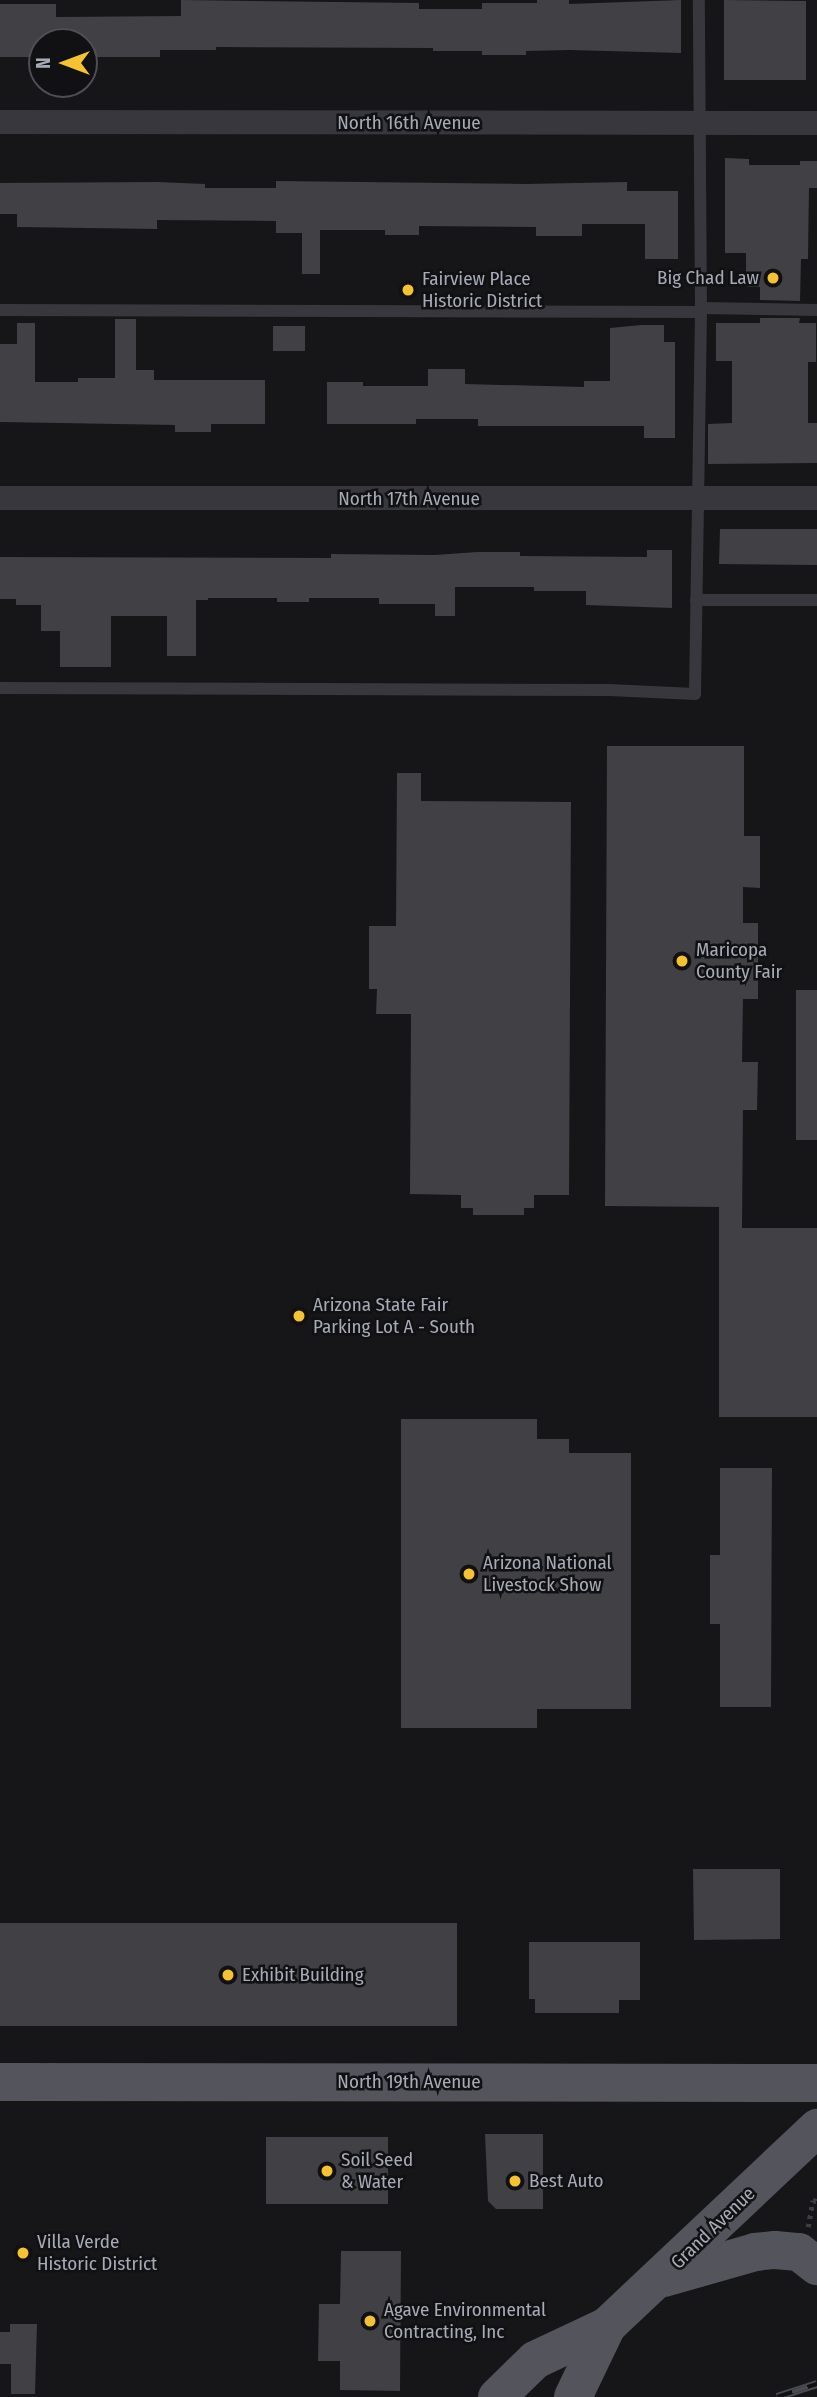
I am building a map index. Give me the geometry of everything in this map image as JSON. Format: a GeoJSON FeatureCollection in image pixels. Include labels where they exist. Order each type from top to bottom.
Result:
{"type":"FeatureCollection","features":[{"type":"Feature","properties":{"kind":"main road","name":"North 19th Avenue"},"geometry":{"type":"LineString","coordinates":[[0,2082],[817,2083]]}},
{"type":"Feature","properties":{"kind":"main road","name":"Grand Avenue"},"geometry":{"type":"LineString","coordinates":[[497,2397],[535,2360],[607,2326],[659,2280],[817,2128]]}},
{"type":"Feature","properties":{"kind":"main road"},"geometry":{"type":"LineString","coordinates":[[659,2280],[755,2252],[812,2250]]}},
{"type":"Feature","properties":{"kind":"main road","name":"Grand Avenue"},"geometry":{"type":"LineString","coordinates":[[573,2397],[607,2326]]}},
{"type":"Feature","properties":{"kind":"street","name":"North 16th Avenue"},"geometry":{"type":"LineString","coordinates":[[0,122],[817,123]]}},
{"type":"Feature","properties":{"kind":"street","name":"North 17th Avenue"},"geometry":{"type":"LineString","coordinates":[[0,498],[817,498]]}},
{"type":"Feature","properties":{"kind":"lane"},"geometry":{"type":"LineString","coordinates":[[0,688],[609,690],[695,694],[701,310],[699,0]]}},
{"type":"Feature","properties":{"kind":"lane"},"geometry":{"type":"LineString","coordinates":[[0,310],[817,310]]}},
{"type":"Feature","properties":{"kind":"lane"},"geometry":{"type":"LineString","coordinates":[[696,600],[817,600]]}},
{"type":"Feature","properties":{"kind":"path"},"geometry":{"type":"LineString","coordinates":[[812,2250],[813,2200],[817,2201]]}},
{"type":"Feature","properties":{"kind":"building"},"geometry":{"type":"Polygon","coordinates":[[[181,0],[419,3],[419,9],[482,9],[482,3],[537,3],[537,0],[569,0],[569,4],[681,0],[681,53],[569,50],[526,51],[526,55],[482,55],[482,51],[433,51],[433,48],[216,47],[216,50],[160,50],[160,57],[98,57],[98,28],[28,28],[28,57],[0,57],[0,4],[56,4],[56,17],[181,16],[181,0]]]}},
{"type":"Feature","properties":{"kind":"building"},"geometry":{"type":"Polygon","coordinates":[[[724,0],[806,1],[806,80],[724,80],[724,0]]]}},
{"type":"Feature","properties":{"kind":"building"},"geometry":{"type":"Polygon","coordinates":[[[725,158],[749,159],[749,165],[800,165],[800,161],[817,161],[817,188],[809,188],[808,259],[801,259],[800,301],[760,300],[760,287],[746,287],[746,253],[725,253],[725,158]]]}},
{"type":"Feature","properties":{"kind":"building"},"geometry":{"type":"Polygon","coordinates":[[[276,181],[526,184],[627,182],[627,191],[678,191],[678,259],[645,259],[645,224],[582,224],[582,236],[536,236],[536,227],[419,226],[419,235],[385,235],[385,230],[320,230],[320,274],[302,274],[302,233],[276,233],[276,221],[157,220],[157,229],[17,227],[17,214],[0,214],[0,183],[157,182],[205,184],[205,188],[276,188],[276,181]]]}},
{"type":"Feature","properties":{"kind":"building"},"geometry":{"type":"Polygon","coordinates":[[[760,318],[800,318],[799,323],[816,323],[816,362],[808,362],[808,423],[817,423],[817,463],[708,464],[708,424],[732,423],[732,361],[716,361],[716,323],[760,323],[760,318]]]}},
{"type":"Feature","properties":{"kind":"building"},"geometry":{"type":"Polygon","coordinates":[[[115,319],[136,319],[136,370],[154,370],[154,380],[265,380],[265,424],[211,424],[211,432],[175,432],[175,425],[0,422],[0,344],[17,344],[17,323],[35,323],[35,382],[78,382],[78,378],[115,378],[115,319]]]}},
{"type":"Feature","properties":{"kind":"building"},"geometry":{"type":"Polygon","coordinates":[[[664,325],[664,342],[675,342],[675,438],[644,438],[644,426],[478,426],[478,419],[416,419],[416,424],[327,424],[327,382],[363,382],[363,386],[428,386],[428,369],[465,369],[465,384],[584,387],[584,381],[610,381],[610,328],[664,325]]]}},
{"type":"Feature","properties":{"kind":"building"},"geometry":{"type":"Polygon","coordinates":[[[273,326],[305,326],[305,351],[273,351],[273,326]]]}},
{"type":"Feature","properties":{"kind":"building"},"geometry":{"type":"Polygon","coordinates":[[[720,529],[817,529],[817,565],[719,564],[720,529]]]}},
{"type":"Feature","properties":{"kind":"building"},"geometry":{"type":"Polygon","coordinates":[[[647,550],[672,550],[672,608],[586,605],[586,591],[534,591],[534,587],[455,587],[455,616],[435,616],[435,604],[379,604],[379,598],[309,598],[309,602],[277,602],[277,598],[208,598],[196,600],[196,656],[167,656],[167,616],[111,616],[111,667],[60,667],[60,631],[41,631],[41,605],[16,605],[16,599],[0,599],[0,557],[331,558],[331,554],[435,555],[520,552],[520,556],[647,557],[647,550]]]}},
{"type":"Feature","properties":{"kind":"building","name":"Maricopa County Fair"},"geometry":{"type":"Polygon","coordinates":[[[607,746],[744,746],[744,836],[760,836],[760,888],[743,887],[743,923],[758,923],[758,999],[743,999],[742,1062],[758,1062],[757,1110],[743,1110],[742,1228],[817,1228],[817,1417],[719,1417],[719,1207],[605,1206],[607,746]]]}},
{"type":"Feature","properties":{"kind":"building"},"geometry":{"type":"Polygon","coordinates":[[[397,773],[421,773],[421,801],[571,802],[569,1195],[534,1195],[534,1208],[524,1208],[524,1215],[473,1215],[473,1208],[461,1208],[461,1195],[410,1194],[411,1014],[376,1014],[377,989],[369,989],[369,926],[396,926],[397,773]]]}},
{"type":"Feature","properties":{"kind":"building"},"geometry":{"type":"Polygon","coordinates":[[[796,990],[817,990],[817,1140],[796,1140],[796,990]]]}},
{"type":"Feature","properties":{"kind":"building","name":"Arizona National Livestock Show"},"geometry":{"type":"Polygon","coordinates":[[[401,1419],[537,1419],[537,1439],[569,1439],[569,1453],[631,1453],[631,1709],[537,1709],[537,1728],[401,1728],[401,1419]]]}},
{"type":"Feature","properties":{"kind":"building"},"geometry":{"type":"Polygon","coordinates":[[[720,1468],[772,1468],[771,1707],[720,1707],[720,1624],[710,1624],[710,1555],[720,1555],[720,1468]]]}},
{"type":"Feature","properties":{"kind":"building"},"geometry":{"type":"Polygon","coordinates":[[[693,1869],[780,1869],[780,1939],[694,1940],[693,1869]]]}},
{"type":"Feature","properties":{"kind":"building","name":"Exhibit Building"},"geometry":{"type":"Polygon","coordinates":[[[0,1923],[457,1923],[457,2026],[0,2026],[0,1923]]]}},
{"type":"Feature","properties":{"kind":"building"},"geometry":{"type":"Polygon","coordinates":[[[529,1942],[640,1942],[640,2000],[619,2000],[619,2013],[535,2013],[535,1999],[529,1999],[529,1942]]]}},
{"type":"Feature","properties":{"kind":"building","name":"Best Auto"},"geometry":{"type":"Polygon","coordinates":[[[485,2134],[543,2134],[543,2209],[496,2209],[488,2201],[485,2134]]]}},
{"type":"Feature","properties":{"kind":"building","name":"Soil Seed & Water"},"geometry":{"type":"Polygon","coordinates":[[[266,2137],[388,2137],[388,2204],[266,2204],[266,2137]]]}},
{"type":"Feature","properties":{"kind":"building","name":"Agave Environmental Contracting, Inc"},"geometry":{"type":"Polygon","coordinates":[[[341,2251],[401,2251],[400,2391],[340,2390],[340,2361],[318,2361],[319,2304],[340,2304],[341,2251]]]}},
{"type":"Feature","properties":{"kind":"building"},"geometry":{"type":"Polygon","coordinates":[[[10,2324],[37,2324],[35,2394],[11,2394],[11,2364],[0,2364],[0,2332],[10,2332],[10,2324]]]}},
{"type":"Feature","properties":{"kind":"railway"},"geometry":{"type":"LineString","coordinates":[[777,2397],[817,2384]]}},
{"type":"Feature","properties":{"kind":"place","name":"Big Chad Law"},"geometry":{"type":"Point","coordinates":[773,278]}},
{"type":"Feature","properties":{"kind":"place","name":"Fairview Place Historic District"},"geometry":{"type":"Point","coordinates":[408,290]}},
{"type":"Feature","properties":{"kind":"place","name":"Maricopa County Fair"},"geometry":{"type":"Point","coordinates":[682,961]}},
{"type":"Feature","properties":{"kind":"place","name":"Arizona State Fair Parking Lot A - South"},"geometry":{"type":"Point","coordinates":[299,1316]}},
{"type":"Feature","properties":{"kind":"place","name":"Arizona National Livestock Show"},"geometry":{"type":"Point","coordinates":[469,1574]}},
{"type":"Feature","properties":{"kind":"place","name":"Exhibit Building"},"geometry":{"type":"Point","coordinates":[228,1975]}},
{"type":"Feature","properties":{"kind":"place","name":"Soil Seed & Water"},"geometry":{"type":"Point","coordinates":[327,2171]}},
{"type":"Feature","properties":{"kind":"place","name":"Best Auto"},"geometry":{"type":"Point","coordinates":[515,2181]}},
{"type":"Feature","properties":{"kind":"place","name":"Villa Verde Historic District"},"geometry":{"type":"Point","coordinates":[23,2253]}},
{"type":"Feature","properties":{"kind":"place","name":"Agave Environmental Contracting, Inc"},"geometry":{"type":"Point","coordinates":[370,2321]}}]}
